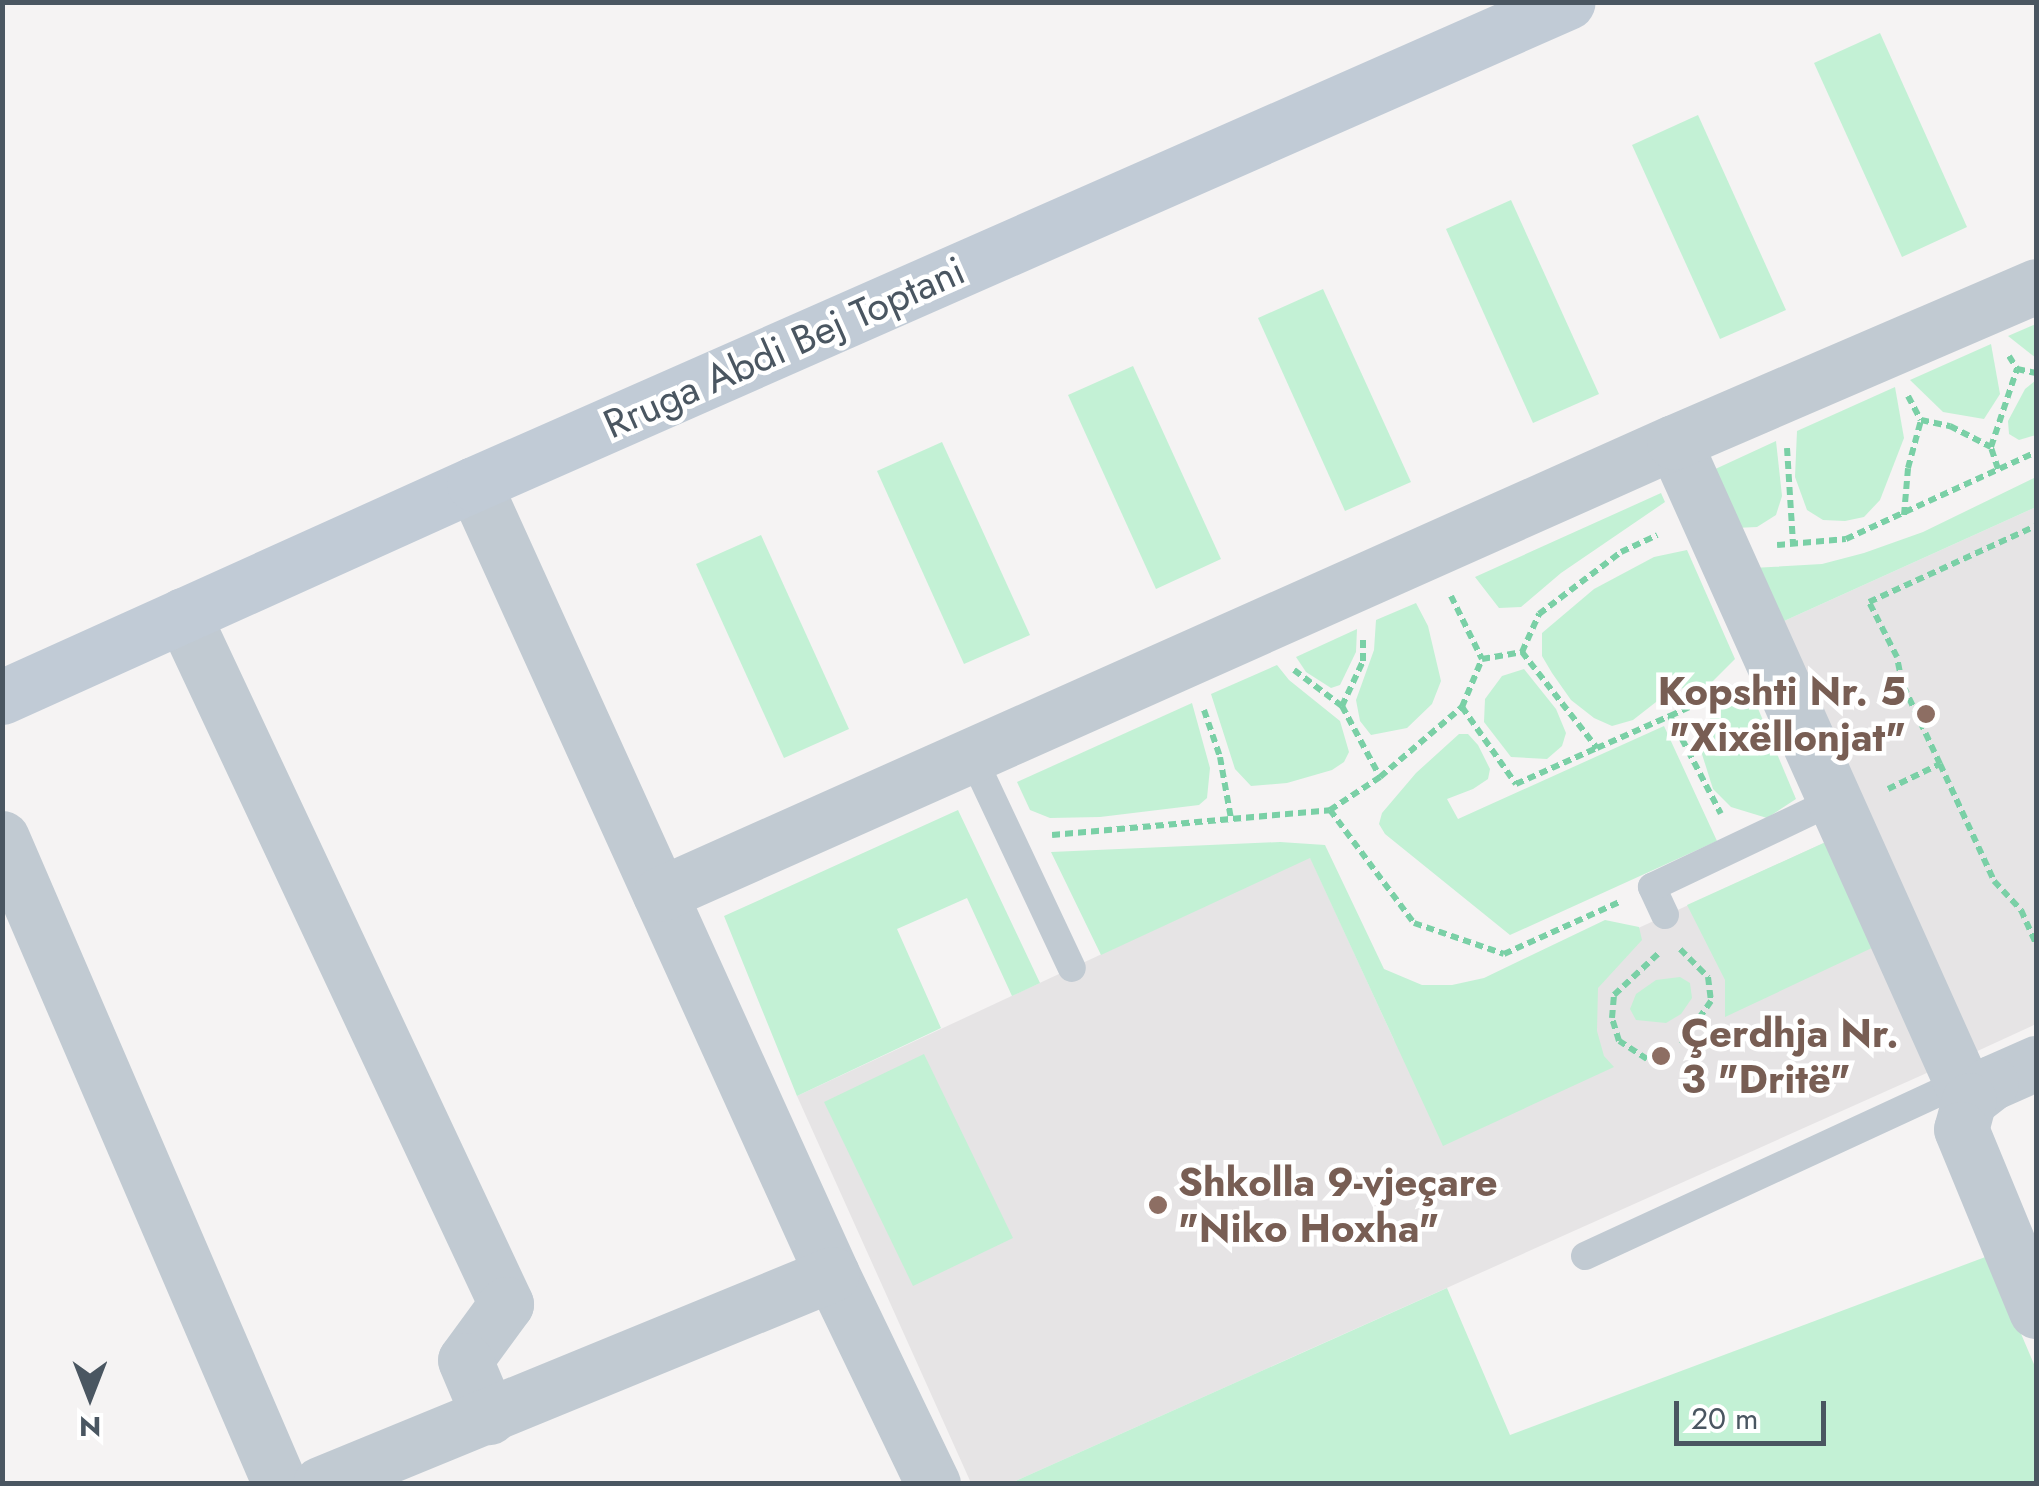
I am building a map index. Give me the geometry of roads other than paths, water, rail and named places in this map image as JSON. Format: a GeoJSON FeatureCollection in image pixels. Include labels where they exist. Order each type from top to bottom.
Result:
{"type":"FeatureCollection","features":[{"type":"Feature","properties":{"kind":"street","name":"Rruga Abdi Bej Toptani"},"geometry":{"type":"LineString","coordinates":[[4,692],[1568,2]]}},
{"type":"Feature","properties":{"kind":"street"},"geometry":{"type":"LineString","coordinates":[[660,894],[973,758],[1674,442],[2036,286]]}},
{"type":"Feature","properties":{"kind":"street"},"geometry":{"type":"LineString","coordinates":[[1674,442],[1853,798],[1965,1091],[1961,1129],[2036,1310]]}},
{"type":"Feature","properties":{"kind":"street"},"geometry":{"type":"LineString","coordinates":[[474,484],[832,1274],[933,1484]]}},
{"type":"Feature","properties":{"kind":"street"},"geometry":{"type":"LineString","coordinates":[[183,616],[506,1304],[465,1360],[489,1417]]}},
{"type":"Feature","properties":{"kind":"street"},"geometry":{"type":"LineString","coordinates":[[2,838],[280,1484]]}},
{"type":"Feature","properties":{"kind":"street"},"geometry":{"type":"LineString","coordinates":[[1965,1091],[2036,1063]]}},
{"type":"Feature","properties":{"kind":"street"},"geometry":{"type":"LineString","coordinates":[[320,1484],[832,1274]]}},
{"type":"Feature","properties":{"kind":"lane"},"geometry":{"type":"LineString","coordinates":[[973,758],[1072,968]]}},
{"type":"Feature","properties":{"kind":"lane"},"geometry":{"type":"LineString","coordinates":[[1665,916],[1652,887],[1853,798]]}},
{"type":"Feature","properties":{"kind":"lane"},"geometry":{"type":"LineString","coordinates":[[1585,1256],[1965,1091]]}},
{"type":"Feature","properties":{"kind":"place","name":"Kopshti Nr. 5 \"Xixëllonjat\""},"geometry":{"type":"Point","coordinates":[1926,714]}},
{"type":"Feature","properties":{"kind":"place","name":"Çerdhja Nr. 3 \"Dritë\""},"geometry":{"type":"Point","coordinates":[1661,1056]}},
{"type":"Feature","properties":{"kind":"place","name":"Shkolla 9-vjeçare \"Niko Hoxha\""},"geometry":{"type":"Point","coordinates":[1158,1205]}}]}
